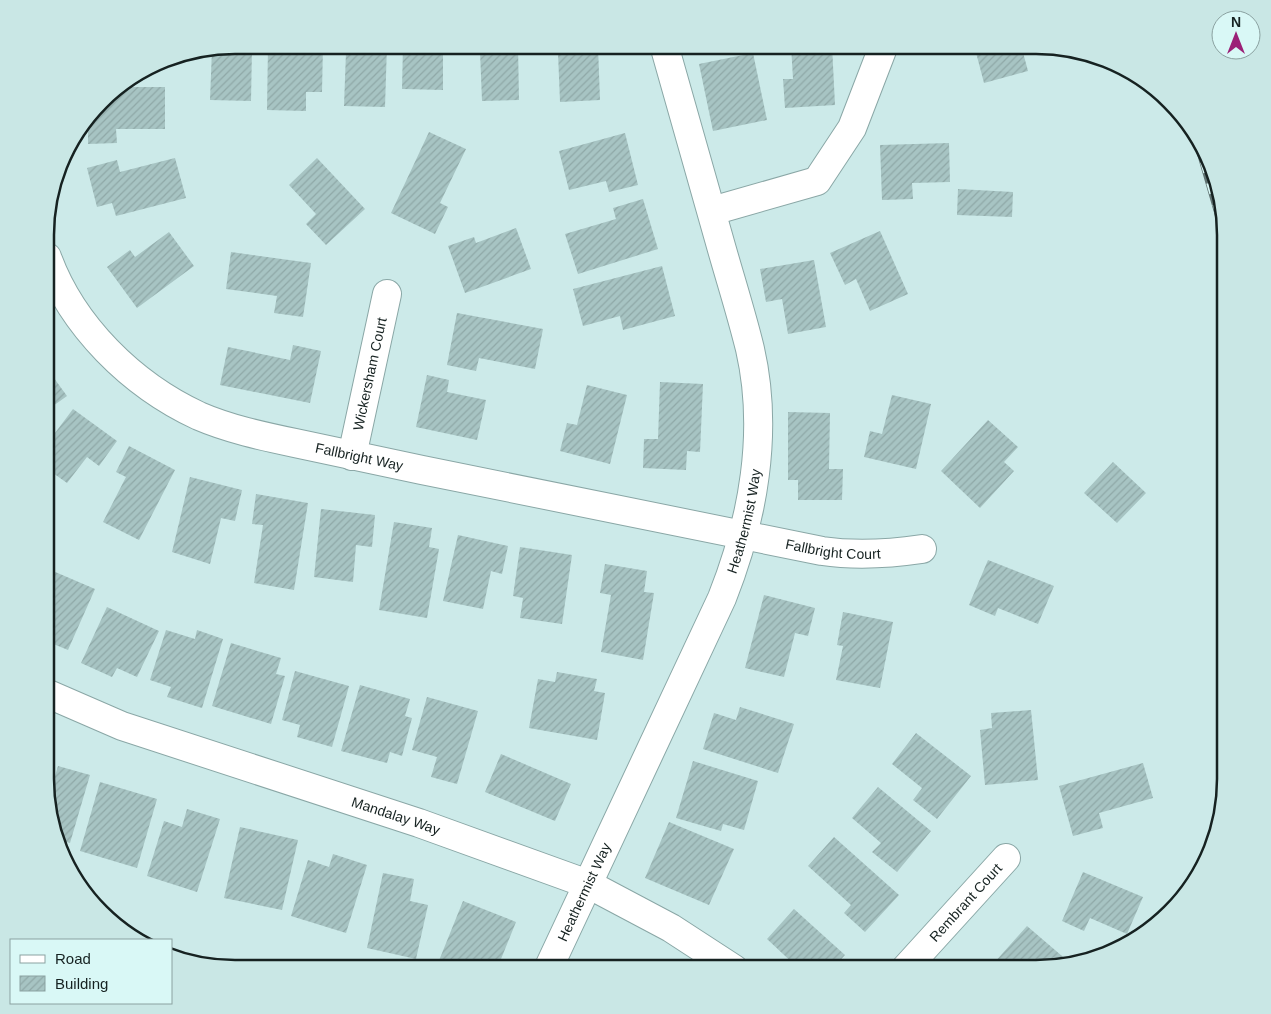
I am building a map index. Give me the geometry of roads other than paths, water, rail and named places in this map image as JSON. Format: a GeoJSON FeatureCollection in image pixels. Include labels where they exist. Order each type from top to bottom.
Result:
{"type":"FeatureCollection","features":[{"type":"Feature","properties":{"kind":"street","name":"Heathermist Way"},"geometry":{"type":"LineString","coordinates":[[552,960],[722,598],[744,536],[757,458],[755,386],[750,350],[667,54]]}},
{"type":"Feature","properties":{"kind":"street"},"geometry":{"type":"LineString","coordinates":[[712,212],[817,181],[852,128],[881,54]]}},
{"type":"Feature","properties":{"kind":"street","name":"Fallbright Way"},"geometry":{"type":"LineString","coordinates":[[54,271],[63,291],[99,342],[146,384],[199,416],[229,427],[352,456],[744,536]]}},
{"type":"Feature","properties":{"kind":"street","name":"Wickersham Court"},"geometry":{"type":"LineString","coordinates":[[352,456],[387,294]]}},
{"type":"Feature","properties":{"kind":"street","name":"Fallbright Court"},"geometry":{"type":"LineString","coordinates":[[744,536],[852,555],[883,555],[922,549]]}},
{"type":"Feature","properties":{"kind":"street","name":"Mandalay Way"},"geometry":{"type":"LineString","coordinates":[[54,696],[122,726],[419,823],[588,884],[671,928],[720,960]]}},
{"type":"Feature","properties":{"kind":"street","name":"Rembrant Court"},"geometry":{"type":"LineString","coordinates":[[913,960],[1006,858]]}},
{"type":"Feature","properties":{"kind":"railway"},"geometry":{"type":"LineString","coordinates":[[1204,168],[1215,207]]}}]}
